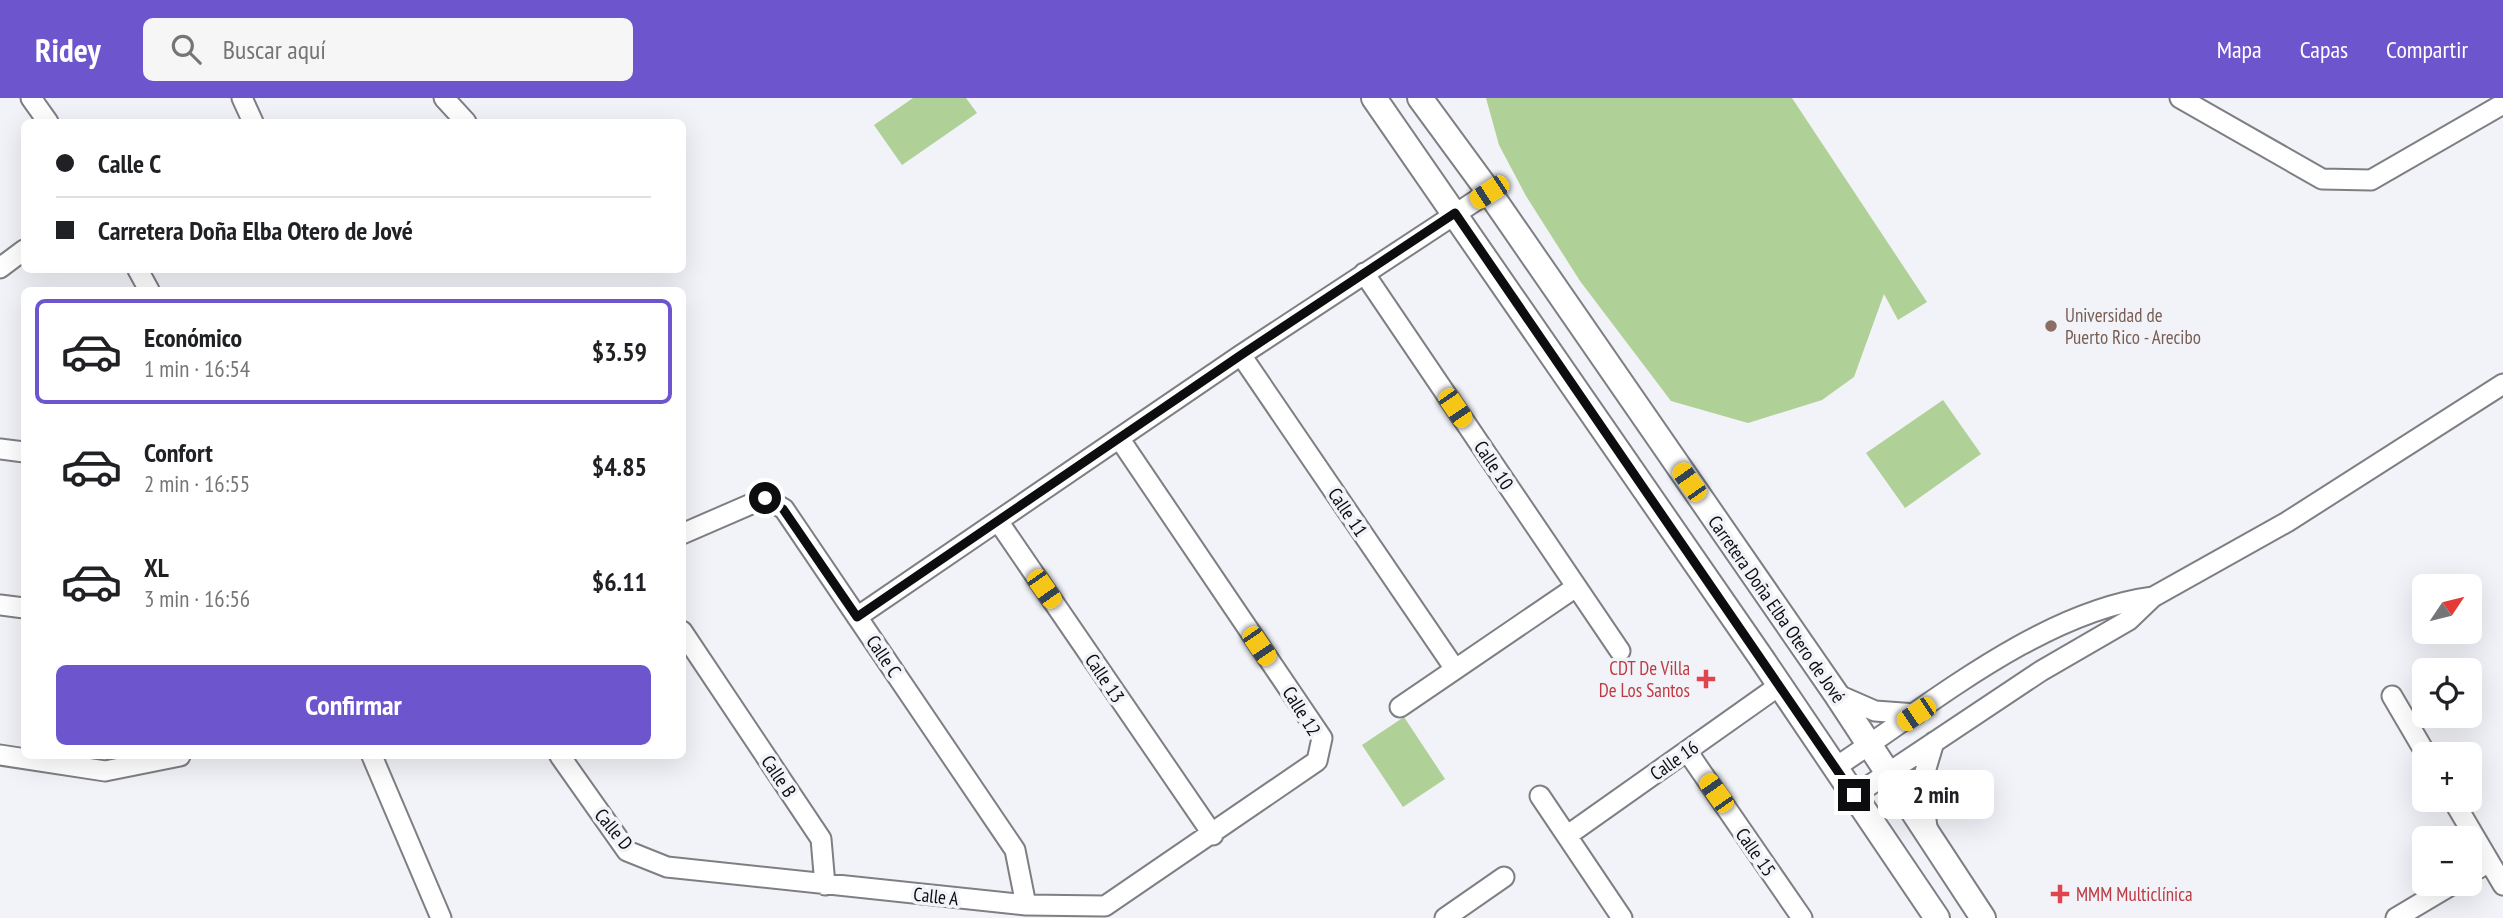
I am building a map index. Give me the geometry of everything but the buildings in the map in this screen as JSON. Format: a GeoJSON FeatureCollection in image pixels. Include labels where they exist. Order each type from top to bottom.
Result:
{"type":"FeatureCollection","features":[{"type":"Feature","properties":{"kind":"street"},"geometry":{"type":"LineString","coordinates":[[31,98],[46,119]]}},
{"type":"Feature","properties":{"kind":"street"},"geometry":{"type":"LineString","coordinates":[[242,98],[252,119]]}},
{"type":"Feature","properties":{"kind":"street"},"geometry":{"type":"LineString","coordinates":[[444,98],[463,119]]}},
{"type":"Feature","properties":{"kind":"street","name":"Carretera Doña Elba Otero de Jové"},"geometry":{"type":"LineString","coordinates":[[1374,98],[1780,685],[1937,918]]}},
{"type":"Feature","properties":{"kind":"street","name":"Carretera Doña Elba Otero de Jové"},"geometry":{"type":"LineString","coordinates":[[1420,98],[1489,192],[1836,694],[1983,918]]}},
{"type":"Feature","properties":{"kind":"street"},"geometry":{"type":"LineString","coordinates":[[2180,98],[2322,180],[2371,180],[2503,104]]}},
{"type":"Feature","properties":{"kind":"street"},"geometry":{"type":"LineString","coordinates":[[857,617],[1241,355],[1489,192]]}},
{"type":"Feature","properties":{"kind":"street"},"geometry":{"type":"LineString","coordinates":[[0,268],[21,252]]}},
{"type":"Feature","properties":{"kind":"street","name":"Calle 10"},"geometry":{"type":"LineString","coordinates":[[1364,273],[1620,651]]}},
{"type":"Feature","properties":{"kind":"street","name":"Calle 11"},"geometry":{"type":"LineString","coordinates":[[1241,355],[1455,669]]}},
{"type":"Feature","properties":{"kind":"street"},"geometry":{"type":"LineString","coordinates":[[1854,795],[2041,671],[2129,620],[2153,597],[2287,522],[2503,384]]}},
{"type":"Feature","properties":{"kind":"street","name":"Calle 12"},"geometry":{"type":"LineString","coordinates":[[1119,439],[1322,738],[1317,761],[1162,868]]}},
{"type":"Feature","properties":{"kind":"street"},"geometry":{"type":"LineString","coordinates":[[0,449],[21,452]]}},
{"type":"Feature","properties":{"kind":"street","name":"Calle C"},"geometry":{"type":"LineString","coordinates":[[686,532],[765,498],[783,509],[1015,850],[1026,905]]}},
{"type":"Feature","properties":{"kind":"street","name":"Calle 13"},"geometry":{"type":"LineString","coordinates":[[998,521],[1213,835]]}},
{"type":"Feature","properties":{"kind":"street"},"geometry":{"type":"LineString","coordinates":[[1401,707],[1576,587]]}},
{"type":"Feature","properties":{"kind":"street"},"geometry":{"type":"LineString","coordinates":[[1836,767],[2024,642],[2124,601],[2153,597]]}},
{"type":"Feature","properties":{"kind":"street"},"geometry":{"type":"LineString","coordinates":[[0,605],[21,608]]}},
{"type":"Feature","properties":{"kind":"street","name":"Calle B"},"geometry":{"type":"LineString","coordinates":[[686,637],[821,839],[825,885]]}},
{"type":"Feature","properties":{"kind":"street","name":"Calle 16"},"geometry":{"type":"LineString","coordinates":[[1568,835],[1780,685]]}},
{"type":"Feature","properties":{"kind":"street"},"geometry":{"type":"LineString","coordinates":[[1836,694],[1875,711],[1916,714]]}},
{"type":"Feature","properties":{"kind":"street"},"geometry":{"type":"LineString","coordinates":[[2392,696],[2419,742]]}},
{"type":"Feature","properties":{"kind":"street"},"geometry":{"type":"LineString","coordinates":[[1928,832],[1921,785],[1934,742]]}},
{"type":"Feature","properties":{"kind":"street","name":"Calle 15"},"geometry":{"type":"LineString","coordinates":[[1687,751],[1802,918]]}},
{"type":"Feature","properties":{"kind":"street"},"geometry":{"type":"LineString","coordinates":[[0,755],[21,758]]}},
{"type":"Feature","properties":{"kind":"street"},"geometry":{"type":"LineString","coordinates":[[26,759],[105,771],[165,759]]}},
{"type":"Feature","properties":{"kind":"street"},"geometry":{"type":"LineString","coordinates":[[373,759],[441,918]]}},
{"type":"Feature","properties":{"kind":"street","name":"Calle D"},"geometry":{"type":"LineString","coordinates":[[562,759],[627,851],[667,867],[825,885]]}},
{"type":"Feature","properties":{"kind":"street"},"geometry":{"type":"LineString","coordinates":[[1541,796],[1622,918]]}},
{"type":"Feature","properties":{"kind":"street"},"geometry":{"type":"LineString","coordinates":[[2460,812],[2503,885]]}},
{"type":"Feature","properties":{"kind":"street"},"geometry":{"type":"LineString","coordinates":[[2482,866],[2489,862]]}},
{"type":"Feature","properties":{"kind":"street","name":"Calle A"},"geometry":{"type":"LineString","coordinates":[[825,885],[1026,905],[1105,906],[1162,868]]}},
{"type":"Feature","properties":{"kind":"street"},"geometry":{"type":"LineString","coordinates":[[1445,918],[1504,877]]}},
{"type":"Feature","properties":{"kind":"street"},"geometry":{"type":"LineString","coordinates":[[2396,918],[2433,896]]}},
{"type":"Feature","properties":{"kind":"green space"},"geometry":{"type":"Polygon","coordinates":[[[913,98],[966,98],[977,113],[902,165],[874,125],[913,98]]]}},
{"type":"Feature","properties":{"kind":"green space"},"geometry":{"type":"Polygon","coordinates":[[[1486,98],[1792,98],[1927,302],[1898,320],[1884,294],[1854,377],[1822,400],[1748,423],[1671,401],[1580,281],[1526,196],[1499,145],[1486,98]]]}},
{"type":"Feature","properties":{"kind":"green space"},"geometry":{"type":"Polygon","coordinates":[[[1943,400],[1981,454],[1905,508],[1866,453],[1943,400]]]}},
{"type":"Feature","properties":{"kind":"green space"},"geometry":{"type":"Polygon","coordinates":[[[1404,717],[1445,779],[1403,807],[1362,745],[1404,717]]]}},
{"type":"Feature","properties":{"kind":"place","name":"Universidad de Puerto Rico - Arecibo"},"geometry":{"type":"Point","coordinates":[2051,326]}},
{"type":"Feature","properties":{"kind":"place","name":"CDT De Villa De Los Santos"},"geometry":{"type":"Point","coordinates":[1706,679]}},
{"type":"Feature","properties":{"kind":"place","name":"MMM Multiclínica"},"geometry":{"type":"Point","coordinates":[2060,894]}},
{"type":"Feature","properties":{"kind":"route"},"geometry":{"type":"LineString","coordinates":[[765,498],[783,509],[857,617],[1241,355],[1455,213],[1854,795]]}}]}
